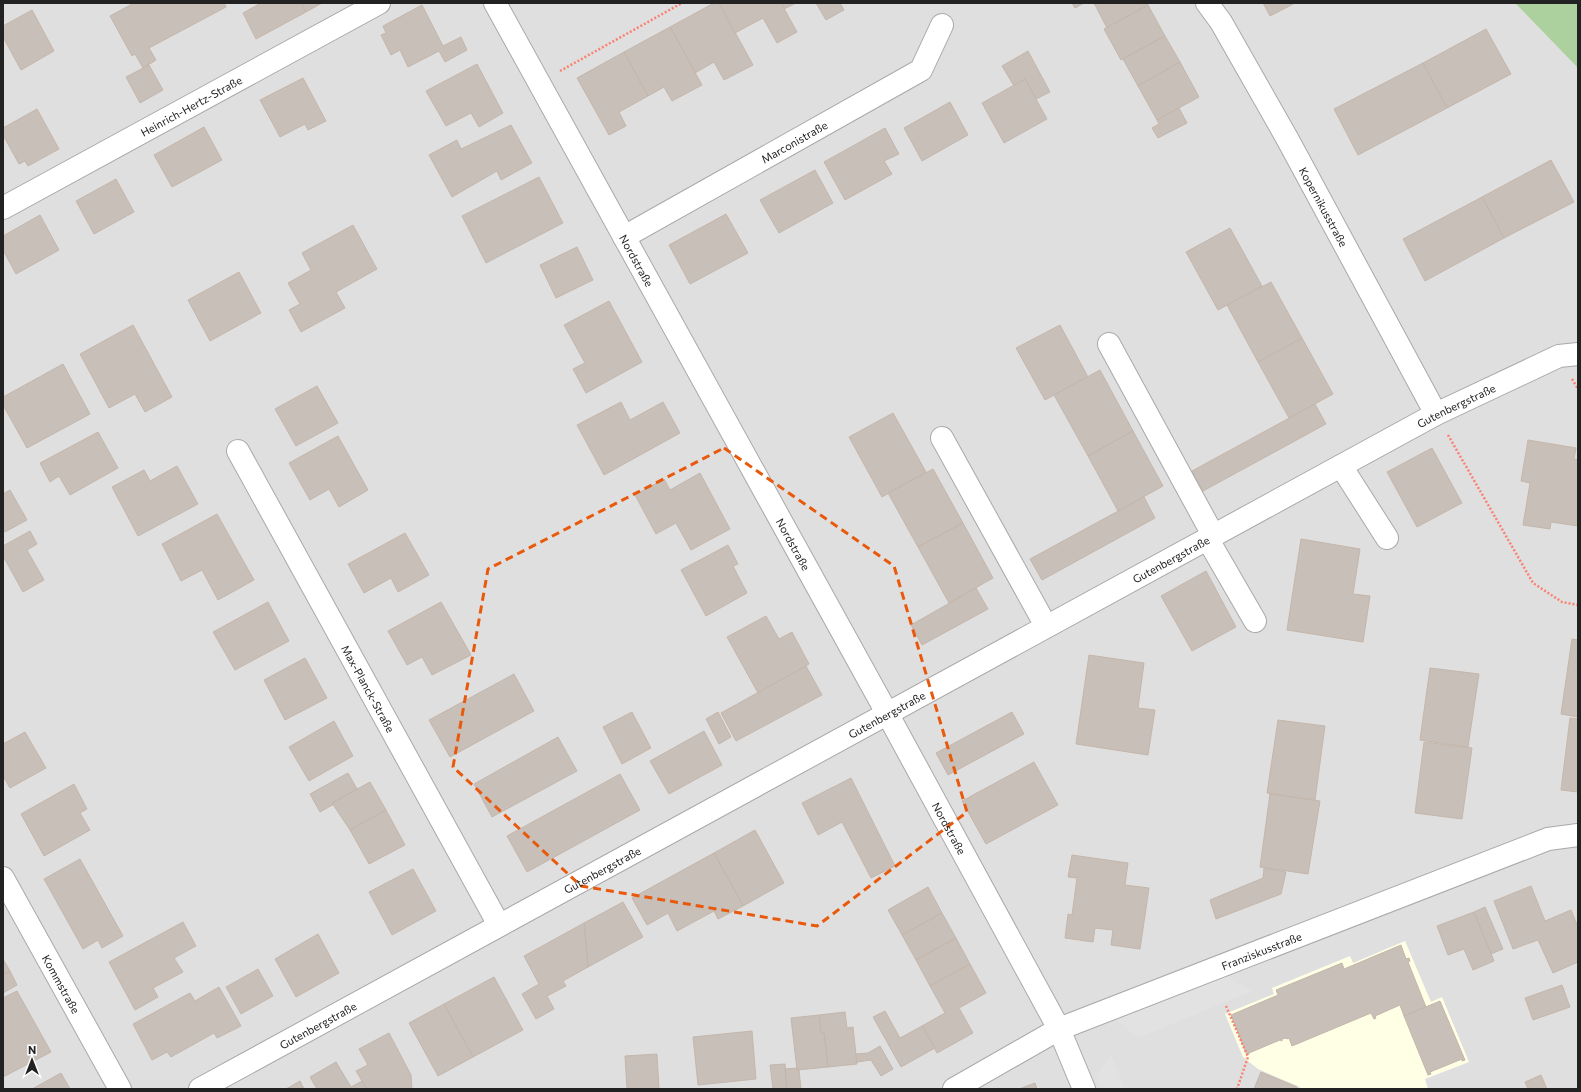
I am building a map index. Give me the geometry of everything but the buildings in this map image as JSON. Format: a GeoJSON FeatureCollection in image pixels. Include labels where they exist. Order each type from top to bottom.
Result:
{"type":"FeatureCollection","features":[{"type":"Feature","properties":{"kind":"street","name":"Heinrich-Hertz-Straße"},"geometry":{"type":"LineString","coordinates":[[3,208],[380,3]]}},
{"type":"Feature","properties":{"kind":"street","name":"Nordstraße"},"geometry":{"type":"LineString","coordinates":[[495,3],[887,713],[1059,1029],[1084,1089]]}},
{"type":"Feature","properties":{"kind":"street","name":"Kopernikusstraße"},"geometry":{"type":"LineString","coordinates":[[1206,3],[1221,22],[1288,140],[1436,414]]}},
{"type":"Feature","properties":{"kind":"street","name":"Marconistraße"},"geometry":{"type":"LineString","coordinates":[[624,238],[921,70],[942,25]]}},
{"type":"Feature","properties":{"kind":"street"},"geometry":{"type":"LineString","coordinates":[[1109,344],[1255,621]]}},
{"type":"Feature","properties":{"kind":"street","name":"Gutenbergstraße"},"geometry":{"type":"LineString","coordinates":[[200,1089],[1210,536],[1436,414],[1559,356],[1578,354]]}},
{"type":"Feature","properties":{"kind":"street"},"geometry":{"type":"LineString","coordinates":[[942,438],[1046,626]]}},
{"type":"Feature","properties":{"kind":"street","name":"Max-Planck-Straße"},"geometry":{"type":"LineString","coordinates":[[238,451],[499,925]]}},
{"type":"Feature","properties":{"kind":"street"},"geometry":{"type":"LineString","coordinates":[[1341,466],[1387,538]]}},
{"type":"Feature","properties":{"kind":"street","name":"Franziskusstraße"},"geometry":{"type":"LineString","coordinates":[[954,1089],[1059,1029],[1548,839],[1578,835]]}},
{"type":"Feature","properties":{"kind":"street","name":"Kommstraße"},"geometry":{"type":"LineString","coordinates":[[3,878],[120,1089]]}},
{"type":"Feature","properties":{"kind":"path"},"geometry":{"type":"LineString","coordinates":[[538,82],[682,3]]}},
{"type":"Feature","properties":{"kind":"path"},"geometry":{"type":"LineString","coordinates":[[1436,414],[1533,583],[1562,602],[1578,605]]}},
{"type":"Feature","properties":{"kind":"path"},"geometry":{"type":"LineString","coordinates":[[1226,1006],[1248,1057],[1237,1089]]}},
{"type":"Feature","properties":{"kind":"highlighted area"},"geometry":{"type":"Polygon","coordinates":[[[724,448],[894,566],[967,812],[817,926],[581,886],[453,767],[488,569],[724,448]]]}},
{"type":"Feature","properties":{"kind":"shaded area"},"geometry":{"type":"Polygon","coordinates":[[[3,3],[1515,3],[1578,68],[1578,1089],[3,1089],[3,3]]]}},
{"type":"Feature","properties":{"kind":"shaded area"},"geometry":{"type":"Polygon","coordinates":[[[1405,941],[1431,1002],[1442,997],[1469,1062],[1425,1079],[1428,1089],[1299,1089],[1300,1087],[1258,1069],[1243,1057],[1225,1014],[1274,994],[1272,988],[1350,956],[1353,963],[1405,941]]]}},
{"type":"Feature","properties":{"kind":"shaded area"},"geometry":{"type":"Polygon","coordinates":[[[1227,976],[1252,991],[1138,1038],[1116,1020],[1227,976]]]}},
{"type":"Feature","properties":{"kind":"shaded area"},"geometry":{"type":"Polygon","coordinates":[[[1111,1054],[1125,1089],[1101,1089],[1096,1077],[1111,1054]]]}},
{"type":"Feature","properties":{"kind":"green space"},"geometry":{"type":"Polygon","coordinates":[[[1515,3],[1578,3],[1578,68],[1515,3]]]}}]}
